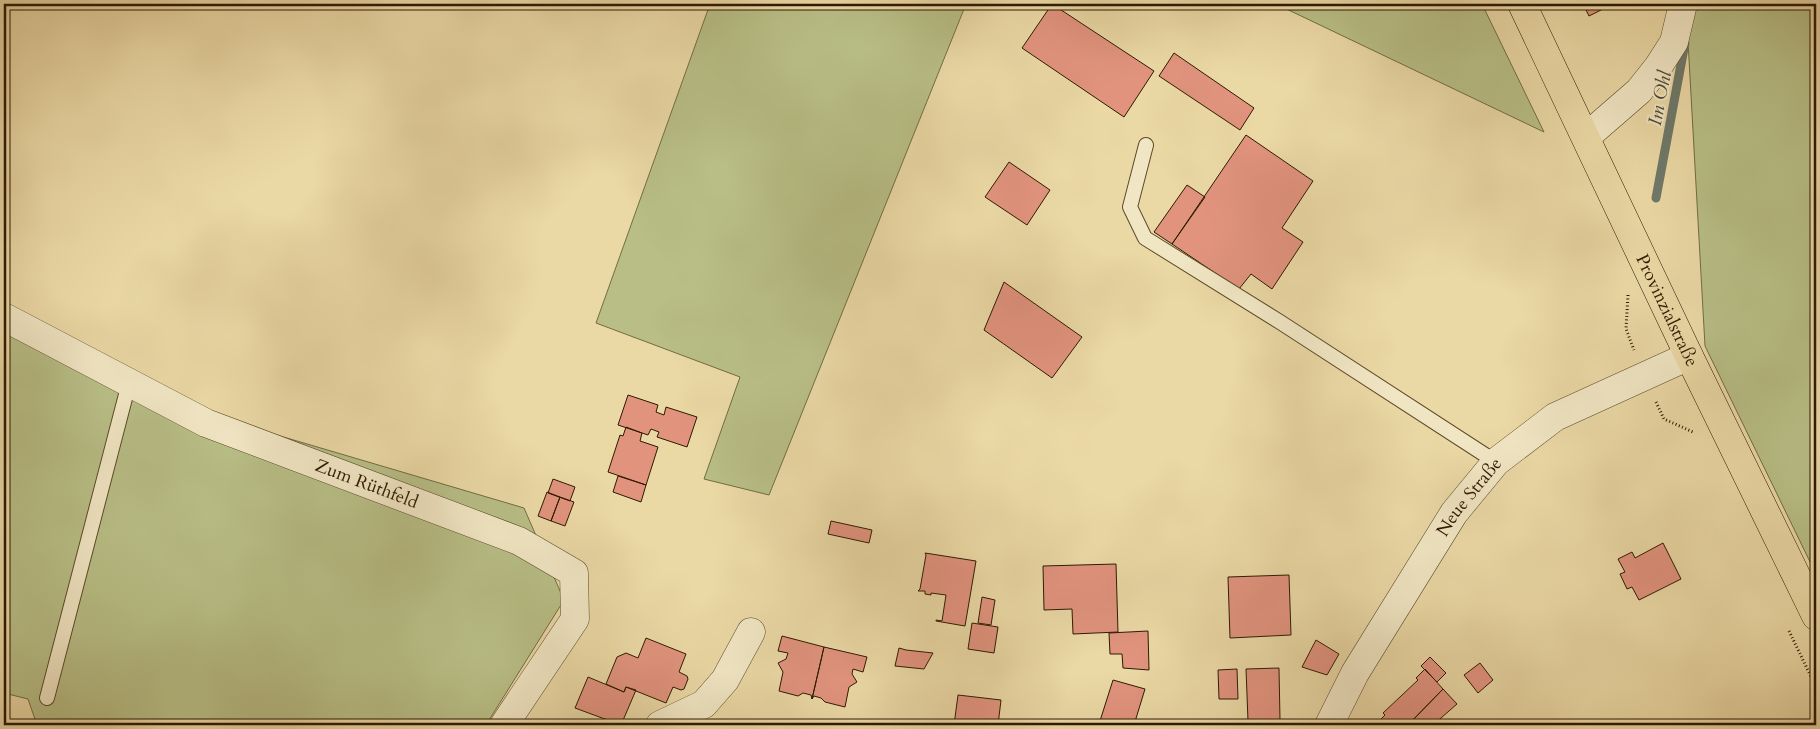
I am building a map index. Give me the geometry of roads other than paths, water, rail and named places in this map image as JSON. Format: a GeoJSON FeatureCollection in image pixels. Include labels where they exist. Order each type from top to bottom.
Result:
{"type":"FeatureCollection","features":[{"type":"Feature","properties":{"kind":"main road","name":"Provinzialstraße"},"geometry":{"type":"LineString","coordinates":[[1522,4],[1689,356],[1816,616]]}},
{"type":"Feature","properties":{"kind":"street"},"geometry":{"type":"LineString","coordinates":[[1586,137],[1639,91],[1658,67],[1674,42],[1683,4]]}},
{"type":"Feature","properties":{"kind":"street","name":"Zum Rüthfeld"},"geometry":{"type":"LineString","coordinates":[[4,317],[206,423],[519,541],[574,573],[575,619],[504,725]]}},
{"type":"Feature","properties":{"kind":"street","name":"Neue Straße"},"geometry":{"type":"LineString","coordinates":[[1329,725],[1355,673],[1454,514],[1496,462],[1555,417],[1689,356]]}},
{"type":"Feature","properties":{"kind":"street"},"geometry":{"type":"LineString","coordinates":[[660,725],[704,704],[725,680],[751,632]]}},
{"type":"Feature","properties":{"kind":"lane"},"geometry":{"type":"LineString","coordinates":[[1146,145],[1130,207],[1145,238],[1280,322],[1496,462]]}},
{"type":"Feature","properties":{"kind":"lane"},"geometry":{"type":"LineString","coordinates":[[47,698],[129,383]]}},
{"type":"Feature","properties":{"kind":"waterway","name":"Im Ohl"},"geometry":{"type":"LineString","coordinates":[[1656,198],[1685,43]]}}]}
